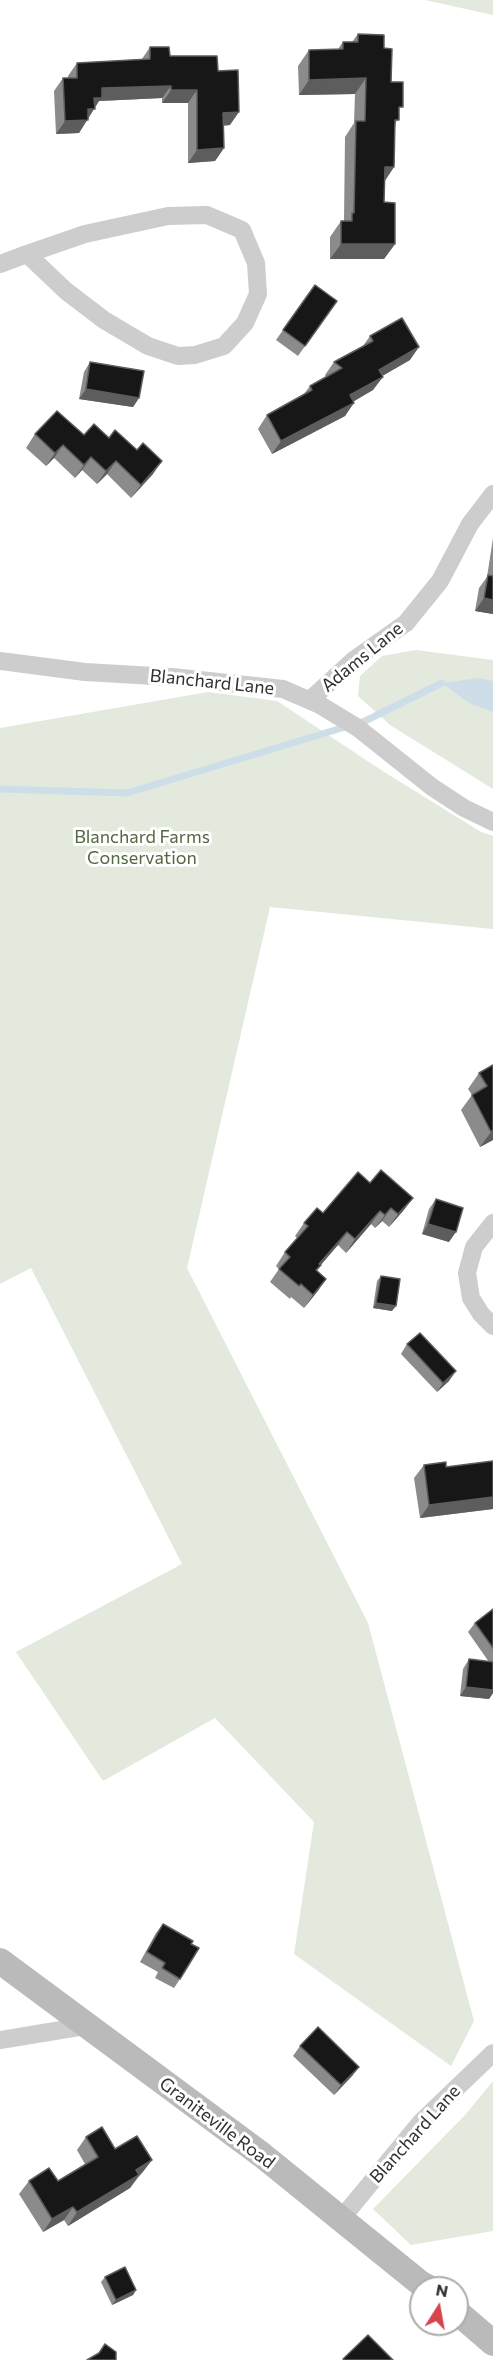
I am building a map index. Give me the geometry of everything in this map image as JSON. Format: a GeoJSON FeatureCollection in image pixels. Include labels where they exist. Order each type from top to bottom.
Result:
{"type":"FeatureCollection","features":[{"type":"Feature","properties":{"kind":"main road","name":"Graniteville Road"},"geometry":{"type":"LineString","coordinates":[[0,1961],[256,2151],[411,2276]]}},
{"type":"Feature","properties":{"kind":"main road"},"geometry":{"type":"LineString","coordinates":[[469,2322],[493,2343]]}},
{"type":"Feature","properties":{"kind":"street"},"geometry":{"type":"LineString","coordinates":[[0,264],[27,254],[85,234],[168,216],[207,214],[242,230],[256,263],[258,294],[246,323],[224,346],[195,355],[178,356],[148,346],[104,320],[66,291],[27,254]]}},
{"type":"Feature","properties":{"kind":"street","name":"Adams Lane"},"geometry":{"type":"LineString","coordinates":[[310,700],[356,659],[406,623],[440,581],[470,524],[493,494]]}},
{"type":"Feature","properties":{"kind":"street","name":"Blanchard Lane"},"geometry":{"type":"LineString","coordinates":[[0,661],[85,672],[192,678],[283,688],[310,700],[358,728],[440,792],[464,808],[493,822]]}},
{"type":"Feature","properties":{"kind":"street"},"geometry":{"type":"LineString","coordinates":[[493,1223],[474,1247],[467,1272],[471,1298],[481,1314],[493,1326]]}},
{"type":"Feature","properties":{"kind":"street"},"geometry":{"type":"LineString","coordinates":[[0,2040],[85,2026]]}},
{"type":"Feature","properties":{"kind":"street","name":"Blanchard Lane"},"geometry":{"type":"LineString","coordinates":[[341,2219],[421,2122],[493,2053]]}},
{"type":"Feature","properties":{"kind":"green space"},"geometry":{"type":"Polygon","coordinates":[[[425,0],[493,0],[493,15],[425,0]]]}},
{"type":"Feature","properties":{"kind":"green space"},"geometry":{"type":"Polygon","coordinates":[[[416,650],[493,660],[493,789],[390,725],[358,696],[360,676],[382,656],[416,650]]]}},
{"type":"Feature","properties":{"kind":"green space","name":"Blanchard Farms Conservation"},"geometry":{"type":"Polygon","coordinates":[[[208,692],[277,701],[381,770],[481,832],[493,836],[493,929],[270,907],[187,1268],[368,1623],[474,2021],[451,2066],[294,1954],[314,1822],[215,1718],[103,1781],[16,1652],[182,1564],[31,1268],[0,1284],[0,728],[208,692]]]}},
{"type":"Feature","properties":{"kind":"green space"},"geometry":{"type":"Polygon","coordinates":[[[493,2081],[493,2231],[411,2245],[373,2209],[466,2114],[493,2081]]]}},
{"type":"Feature","properties":{"kind":"shaded area"},"geometry":{"type":"Polygon","coordinates":[[[479,678],[493,681],[493,712],[469,703],[442,683],[479,678]]]}},
{"type":"Feature","properties":{"kind":"building"},"geometry":{"type":"Polygon","coordinates":[[[358,34],[384,35],[384,48],[392,49],[391,82],[403,82],[403,107],[399,107],[399,120],[395,120],[394,167],[385,167],[384,202],[395,203],[395,244],[341,244],[341,221],[352,221],[352,213],[354,213],[356,121],[365,121],[366,78],[309,80],[309,50],[343,49],[343,42],[358,42],[358,34]]]}},
{"type":"Feature","properties":{"kind":"building"},"geometry":{"type":"Polygon","coordinates":[[[150,47],[169,47],[170,56],[217,56],[218,71],[238,70],[239,112],[223,113],[224,148],[197,150],[197,90],[171,90],[171,86],[102,88],[102,98],[94,98],[95,109],[88,109],[88,120],[65,121],[63,78],[77,78],[77,63],[150,59],[150,47]]]}},
{"type":"Feature","properties":{"kind":"building"},"geometry":{"type":"Polygon","coordinates":[[[315,285],[337,301],[305,346],[283,330],[315,285]]]}},
{"type":"Feature","properties":{"kind":"building"},"geometry":{"type":"Polygon","coordinates":[[[402,318],[419,347],[379,370],[383,377],[350,395],[354,403],[281,441],[267,415],[312,390],[310,386],[342,368],[334,362],[373,341],[370,336],[402,318]]]}},
{"type":"Feature","properties":{"kind":"building"},"geometry":{"type":"Polygon","coordinates":[[[90,362],[144,371],[139,398],[86,389],[90,362]]]}},
{"type":"Feature","properties":{"kind":"building"},"geometry":{"type":"Polygon","coordinates":[[[57,411],[84,435],[94,424],[109,438],[115,430],[137,450],[143,443],[162,461],[141,485],[116,461],[106,471],[91,457],[84,465],[63,445],[55,453],[35,434],[57,411]]]}},
{"type":"Feature","properties":{"kind":"building"},"geometry":{"type":"Polygon","coordinates":[[[488,575],[493,576],[493,600],[484,598],[488,575]]]}},
{"type":"Feature","properties":{"kind":"building"},"geometry":{"type":"Polygon","coordinates":[[[493,1065],[493,1130],[491,1132],[472,1095],[487,1086],[479,1073],[493,1065]]]}},
{"type":"Feature","properties":{"kind":"building"},"geometry":{"type":"Polygon","coordinates":[[[381,1170],[413,1198],[398,1214],[391,1208],[385,1215],[380,1211],[355,1239],[347,1232],[319,1264],[321,1265],[316,1270],[326,1279],[313,1295],[279,1269],[290,1257],[285,1252],[308,1226],[304,1223],[317,1208],[323,1213],[358,1172],[370,1183],[381,1170]]]}},
{"type":"Feature","properties":{"kind":"building"},"geometry":{"type":"Polygon","coordinates":[[[436,1199],[463,1208],[456,1232],[428,1224],[436,1199]]]}},
{"type":"Feature","properties":{"kind":"building"},"geometry":{"type":"Polygon","coordinates":[[[381,1276],[400,1279],[396,1306],[376,1303],[381,1276]]]}},
{"type":"Feature","properties":{"kind":"building"},"geometry":{"type":"Polygon","coordinates":[[[420,1333],[456,1371],[443,1383],[407,1344],[420,1333]]]}},
{"type":"Feature","properties":{"kind":"building"},"geometry":{"type":"Polygon","coordinates":[[[493,1461],[493,1497],[429,1505],[424,1465],[446,1462],[446,1467],[493,1461]]]}},
{"type":"Feature","properties":{"kind":"building"},"geometry":{"type":"Polygon","coordinates":[[[493,1609],[493,1648],[475,1623],[493,1609]]]}},
{"type":"Feature","properties":{"kind":"building"},"geometry":{"type":"Polygon","coordinates":[[[469,1659],[493,1662],[493,1690],[466,1687],[469,1659]]]}},
{"type":"Feature","properties":{"kind":"building"},"geometry":{"type":"Polygon","coordinates":[[[163,1924],[193,1941],[191,1944],[199,1948],[180,1979],[162,1968],[165,1963],[147,1952],[163,1924]]]}},
{"type":"Feature","properties":{"kind":"building"},"geometry":{"type":"Polygon","coordinates":[[[318,2027],[359,2067],[341,2085],[300,2046],[318,2027]]]}},
{"type":"Feature","properties":{"kind":"building"},"geometry":{"type":"Polygon","coordinates":[[[102,2127],[115,2149],[137,2136],[152,2160],[136,2170],[139,2175],[77,2212],[73,2207],[52,2219],[29,2181],[49,2168],[58,2181],[98,2157],[86,2137],[102,2127]]]}},
{"type":"Feature","properties":{"kind":"building"},"geometry":{"type":"Polygon","coordinates":[[[125,2267],[136,2290],[116,2300],[105,2277],[125,2267]]]}},
{"type":"Feature","properties":{"kind":"building"},"geometry":{"type":"Polygon","coordinates":[[[368,2335],[393,2360],[343,2359],[368,2335]]]}},
{"type":"Feature","properties":{"kind":"building"},"geometry":{"type":"Polygon","coordinates":[[[105,2344],[116,2352],[116,2360],[87,2360],[99,2353],[105,2344]]]}},
{"type":"Feature","properties":{"kind":"waterway"},"geometry":{"type":"LineString","coordinates":[[0,789],[127,793],[365,721],[442,683]]}}]}
